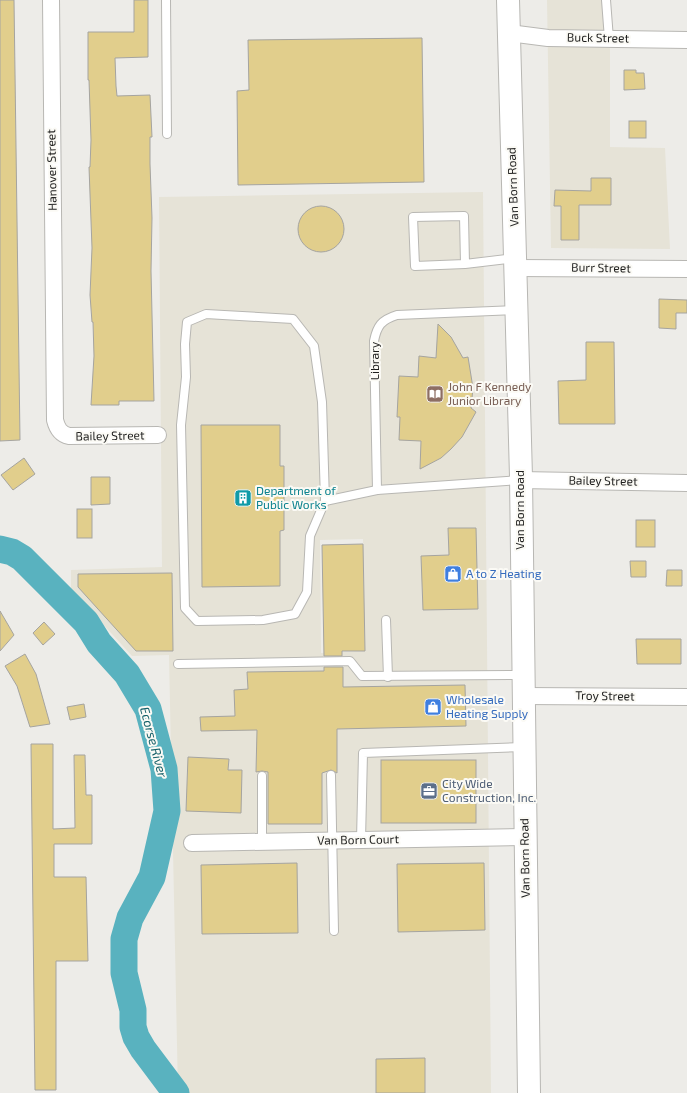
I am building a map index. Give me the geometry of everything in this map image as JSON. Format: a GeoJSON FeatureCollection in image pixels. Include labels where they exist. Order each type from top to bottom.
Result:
{"type":"FeatureCollection","features":[{"type":"Feature","properties":{"kind":"main road","name":"Van Born Road"},"geometry":{"type":"LineString","coordinates":[[508,0],[516,263],[529,1093]]}},
{"type":"Feature","properties":{"kind":"street","name":"Hanover Street"},"geometry":{"type":"LineString","coordinates":[[51,0],[54,340]]}},
{"type":"Feature","properties":{"kind":"street","name":"Buck Street"},"geometry":{"type":"LineString","coordinates":[[509,33],[548,38],[687,40]]}},
{"type":"Feature","properties":{"kind":"street","name":"Burr Street"},"geometry":{"type":"LineString","coordinates":[[516,263],[687,269]]}},
{"type":"Feature","properties":{"kind":"street","name":"Bailey Street"},"geometry":{"type":"LineString","coordinates":[[54,340],[55,420],[60,432],[64,435],[74,436],[158,435]]}},
{"type":"Feature","properties":{"kind":"street","name":"Bailey Street"},"geometry":{"type":"LineString","coordinates":[[520,480],[687,483]]}},
{"type":"Feature","properties":{"kind":"street","name":"Troy Street"},"geometry":{"type":"LineString","coordinates":[[523,686],[687,697]]}},
{"type":"Feature","properties":{"kind":"street","name":"Van Born Court"},"geometry":{"type":"LineString","coordinates":[[192,843],[525,837]]}},
{"type":"Feature","properties":{"kind":"lane"},"geometry":{"type":"LineString","coordinates":[[166,0],[167,134]]}},
{"type":"Feature","properties":{"kind":"lane"},"geometry":{"type":"LineString","coordinates":[[606,0],[609,39]]}},
{"type":"Feature","properties":{"kind":"lane"},"geometry":{"type":"LineString","coordinates":[[465,264],[464,216],[413,217],[414,266],[516,263]]}},
{"type":"Feature","properties":{"kind":"lane","name":"Library"},"geometry":{"type":"LineString","coordinates":[[378,490],[374,342],[376,331],[385,318],[397,315],[516,310]]}},
{"type":"Feature","properties":{"kind":"lane"},"geometry":{"type":"LineString","coordinates":[[206,314],[293,319],[314,346],[322,402],[325,501],[310,536],[307,592],[295,614],[263,620],[197,621],[185,608],[181,425],[186,377],[185,344],[187,322],[206,314]]}},
{"type":"Feature","properties":{"kind":"lane"},"geometry":{"type":"LineString","coordinates":[[325,501],[378,490],[520,480]]}},
{"type":"Feature","properties":{"kind":"lane"},"geometry":{"type":"LineString","coordinates":[[386,620],[388,677]]}},
{"type":"Feature","properties":{"kind":"lane"},"geometry":{"type":"LineString","coordinates":[[178,664],[350,661],[362,676],[523,686]]}},
{"type":"Feature","properties":{"kind":"lane"},"geometry":{"type":"LineString","coordinates":[[361,840],[363,752],[523,747]]}},
{"type":"Feature","properties":{"kind":"lane"},"geometry":{"type":"LineString","coordinates":[[331,775],[334,931]]}},
{"type":"Feature","properties":{"kind":"lane"},"geometry":{"type":"LineString","coordinates":[[262,776],[262,842]]}},
{"type":"Feature","properties":{"kind":"shaded area"},"geometry":{"type":"Polygon","coordinates":[[[547,0],[610,0],[610,147],[665,148],[670,249],[551,248],[547,0]]]}},
{"type":"Feature","properties":{"kind":"shaded area"},"geometry":{"type":"Polygon","coordinates":[[[483,192],[491,1093],[178,1093],[169,655],[132,656],[71,589],[71,570],[162,567],[159,197],[483,192]],[[363,539],[320,540],[321,653],[365,651],[363,539]]]}},
{"type":"Feature","properties":{"kind":"building"},"geometry":{"type":"Polygon","coordinates":[[[0,0],[14,0],[20,440],[0,441],[0,0]]]}},
{"type":"Feature","properties":{"kind":"building"},"geometry":{"type":"Polygon","coordinates":[[[134,0],[148,0],[148,57],[115,58],[116,86],[117,96],[150,95],[152,137],[150,137],[150,164],[154,401],[119,401],[119,405],[91,405],[94,356],[93,322],[90,295],[92,248],[89,167],[91,140],[88,80],[88,32],[134,32],[134,0]]]}},
{"type":"Feature","properties":{"kind":"building"},"geometry":{"type":"Polygon","coordinates":[[[422,38],[424,182],[238,185],[237,91],[249,90],[248,40],[422,38]]]}},
{"type":"Feature","properties":{"kind":"building"},"geometry":{"type":"Polygon","coordinates":[[[624,70],[636,70],[636,73],[644,73],[645,89],[624,90],[624,70]]]}},
{"type":"Feature","properties":{"kind":"building"},"geometry":{"type":"Polygon","coordinates":[[[629,121],[646,121],[646,138],[629,138],[629,121]]]}},
{"type":"Feature","properties":{"kind":"building"},"geometry":{"type":"Polygon","coordinates":[[[591,178],[611,178],[611,205],[579,205],[579,240],[561,240],[561,206],[554,206],[555,190],[591,191],[591,178]]]}},
{"type":"Feature","properties":{"kind":"building"},"geometry":{"type":"Polygon","coordinates":[[[321,206],[334,210],[340,216],[344,229],[340,242],[334,248],[321,252],[308,248],[302,242],[298,229],[302,216],[308,210],[321,206]]]}},
{"type":"Feature","properties":{"kind":"building"},"geometry":{"type":"Polygon","coordinates":[[[659,299],[687,300],[687,313],[676,313],[676,329],[659,328],[659,299]]]}},
{"type":"Feature","properties":{"kind":"building","name":"John F Kennedy Junior Library"},"geometry":{"type":"Polygon","coordinates":[[[438,324],[451,337],[463,358],[468,357],[473,388],[471,408],[476,412],[462,437],[451,449],[441,458],[420,469],[421,441],[399,440],[400,417],[397,417],[399,376],[418,377],[419,356],[436,358],[438,324]]]}},
{"type":"Feature","properties":{"kind":"building"},"geometry":{"type":"Polygon","coordinates":[[[586,342],[614,342],[615,424],[559,424],[558,381],[586,380],[586,342]]]}},
{"type":"Feature","properties":{"kind":"building","name":"Department of Public Works"},"geometry":{"type":"Polygon","coordinates":[[[201,425],[280,425],[280,466],[284,466],[284,530],[280,531],[280,586],[202,587],[201,425]]]}},
{"type":"Feature","properties":{"kind":"building"},"geometry":{"type":"Polygon","coordinates":[[[24,458],[35,474],[13,490],[1,475],[24,458]]]}},
{"type":"Feature","properties":{"kind":"building"},"geometry":{"type":"Polygon","coordinates":[[[91,477],[110,477],[110,504],[91,505],[91,477]]]}},
{"type":"Feature","properties":{"kind":"building"},"geometry":{"type":"Polygon","coordinates":[[[77,509],[92,509],[92,538],[77,538],[77,509]]]}},
{"type":"Feature","properties":{"kind":"building"},"geometry":{"type":"Polygon","coordinates":[[[636,520],[655,520],[655,547],[636,547],[636,520]]]}},
{"type":"Feature","properties":{"kind":"building"},"geometry":{"type":"Polygon","coordinates":[[[448,528],[476,528],[478,609],[423,610],[421,556],[449,555],[448,528]]]}},
{"type":"Feature","properties":{"kind":"building"},"geometry":{"type":"Polygon","coordinates":[[[363,544],[365,651],[342,651],[342,656],[324,656],[322,545],[363,544]]]}},
{"type":"Feature","properties":{"kind":"building"},"geometry":{"type":"Polygon","coordinates":[[[630,561],[646,561],[646,577],[631,577],[630,561]]]}},
{"type":"Feature","properties":{"kind":"building"},"geometry":{"type":"Polygon","coordinates":[[[667,570],[682,570],[682,586],[666,586],[667,570]]]}},
{"type":"Feature","properties":{"kind":"building"},"geometry":{"type":"Polygon","coordinates":[[[172,573],[173,651],[136,651],[78,587],[78,574],[172,573]]]}},
{"type":"Feature","properties":{"kind":"building"},"geometry":{"type":"Polygon","coordinates":[[[0,611],[14,635],[0,651],[0,611]]]}},
{"type":"Feature","properties":{"kind":"building"},"geometry":{"type":"Polygon","coordinates":[[[44,622],[55,634],[43,645],[33,633],[44,622]]]}},
{"type":"Feature","properties":{"kind":"building"},"geometry":{"type":"Polygon","coordinates":[[[636,639],[681,639],[681,664],[637,664],[636,639]]]}},
{"type":"Feature","properties":{"kind":"building"},"geometry":{"type":"Polygon","coordinates":[[[25,654],[36,674],[50,724],[30,727],[17,686],[5,666],[25,654]]]}},
{"type":"Feature","properties":{"kind":"building"},"geometry":{"type":"Polygon","coordinates":[[[324,667],[343,667],[343,687],[465,685],[466,726],[337,729],[337,773],[331,770],[322,773],[322,824],[268,824],[268,772],[256,772],[257,730],[201,731],[200,717],[235,716],[234,690],[248,689],[247,672],[324,671],[324,667]]]}},
{"type":"Feature","properties":{"kind":"building"},"geometry":{"type":"Polygon","coordinates":[[[84,704],[86,717],[70,720],[67,707],[84,704]]]}},
{"type":"Feature","properties":{"kind":"building"},"geometry":{"type":"Polygon","coordinates":[[[31,744],[53,744],[53,829],[75,828],[74,755],[85,755],[86,795],[92,795],[92,844],[54,844],[54,877],[86,877],[88,961],[56,961],[56,1090],[35,1090],[31,744]]]}},
{"type":"Feature","properties":{"kind":"building"},"geometry":{"type":"Polygon","coordinates":[[[188,757],[229,759],[228,770],[242,770],[241,813],[186,811],[188,757]]]}},
{"type":"Feature","properties":{"kind":"building"},"geometry":{"type":"Polygon","coordinates":[[[381,760],[476,760],[476,823],[381,823],[381,760]]]}},
{"type":"Feature","properties":{"kind":"building"},"geometry":{"type":"Polygon","coordinates":[[[297,863],[298,933],[202,934],[201,865],[297,863]]]}},
{"type":"Feature","properties":{"kind":"building"},"geometry":{"type":"Polygon","coordinates":[[[484,863],[485,930],[398,932],[397,864],[484,863]]]}},
{"type":"Feature","properties":{"kind":"building"},"geometry":{"type":"Polygon","coordinates":[[[425,1058],[425,1093],[376,1093],[376,1059],[425,1058]]]}},
{"type":"Feature","properties":{"kind":"waterway","name":"Ecorse River"},"geometry":{"type":"LineString","coordinates":[[0,549],[12,552],[22,558],[86,622],[99,643],[127,674],[148,709],[164,769],[167,811],[152,877],[130,918],[124,939],[124,973],[133,1010],[133,1027],[136,1037],[143,1049],[176,1093]]}},
{"type":"Feature","properties":{"kind":"place","name":"John F Kennedy Junior Library"},"geometry":{"type":"Point","coordinates":[435,394]}},
{"type":"Feature","properties":{"kind":"place","name":"Department of Public Works"},"geometry":{"type":"Point","coordinates":[243,498]}},
{"type":"Feature","properties":{"kind":"place","name":"A to Z Heating"},"geometry":{"type":"Point","coordinates":[453,574]}},
{"type":"Feature","properties":{"kind":"place","name":"Wholesale Heating Supply"},"geometry":{"type":"Point","coordinates":[433,707]}},
{"type":"Feature","properties":{"kind":"place","name":"City Wide Construction, Inc."},"geometry":{"type":"Point","coordinates":[429,791]}}]}
